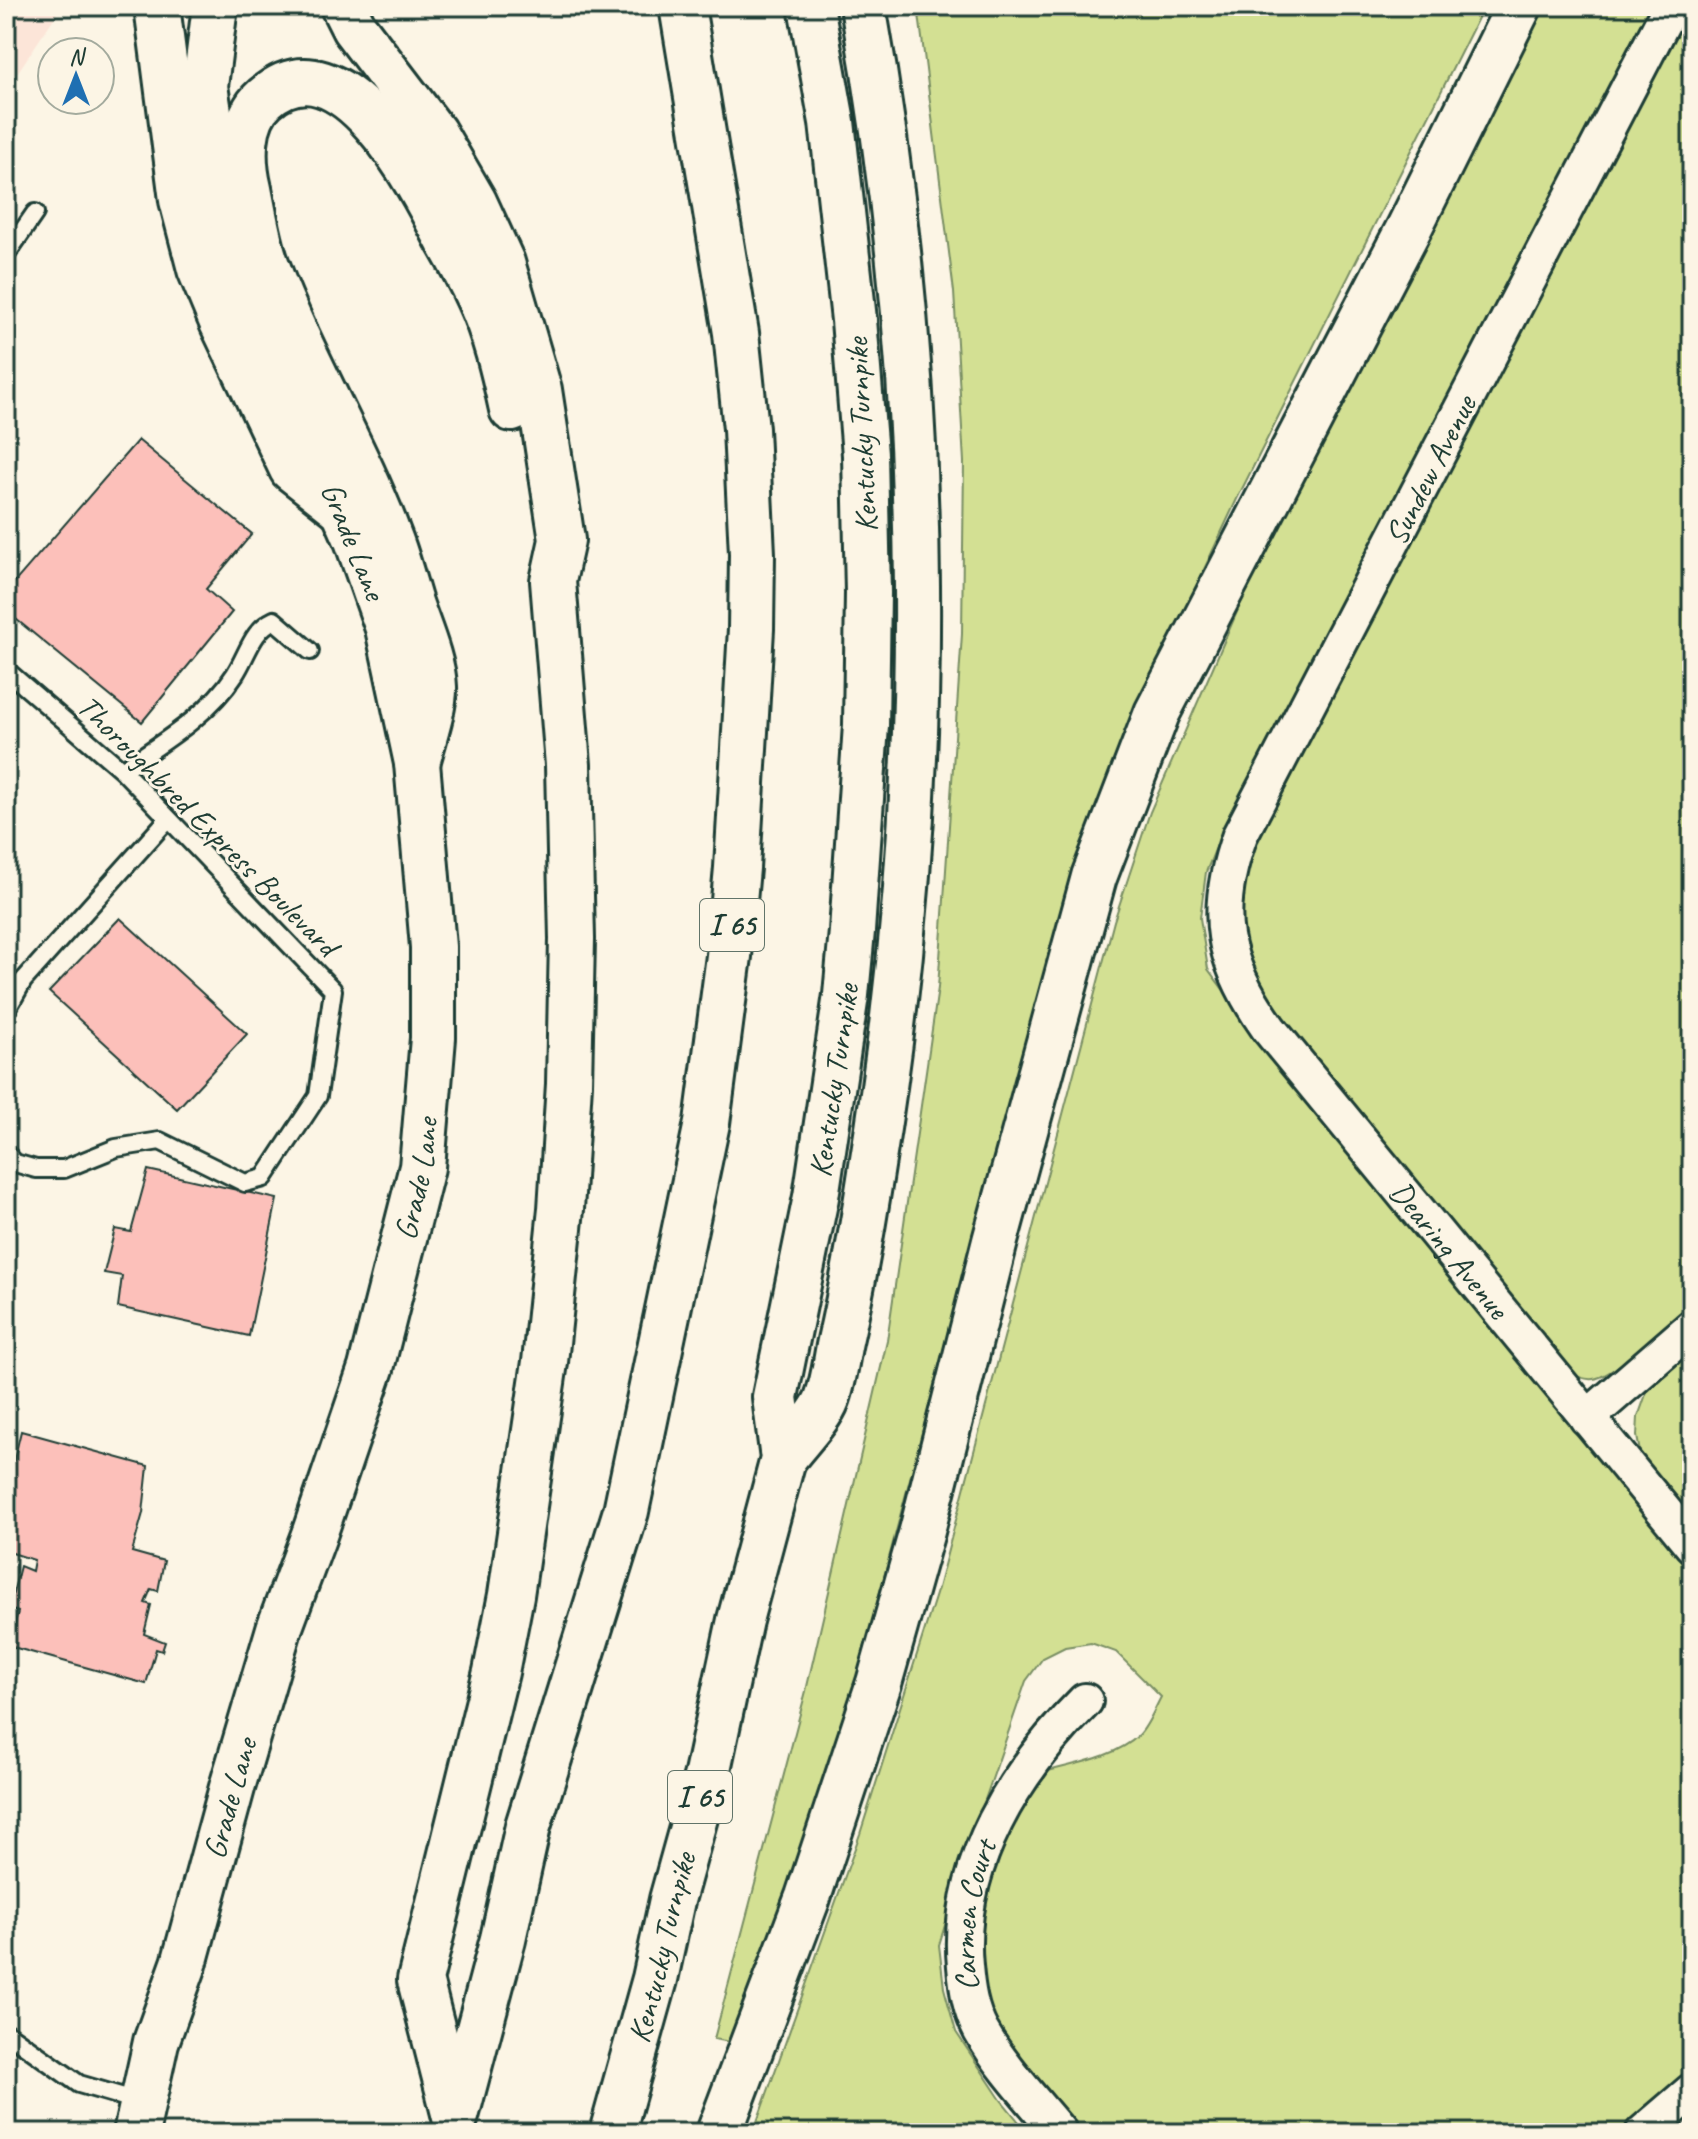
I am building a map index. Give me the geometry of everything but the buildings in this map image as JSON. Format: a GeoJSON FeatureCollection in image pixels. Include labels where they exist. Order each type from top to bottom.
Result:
{"type":"FeatureCollection","features":[{"type":"Feature","properties":{"kind":"main road"},"geometry":{"type":"LineString","coordinates":[[157,6],[176,164],[200,269],[292,469],[343,509]]}},
{"type":"Feature","properties":{"kind":"main road","name":"Grade Lane"},"geometry":{"type":"LineString","coordinates":[[139,2118],[156,2042],[184,1964],[279,1629],[371,1368],[422,1167],[433,1038],[433,947],[417,763],[388,628],[343,509],[230,249],[205,86],[215,6]]}},
{"type":"Feature","properties":{"kind":"main road"},"geometry":{"type":"LineString","coordinates":[[343,6],[354,28],[454,164],[502,263],[539,390],[562,540],[553,581],[568,765],[572,939],[568,1099],[555,1286],[511,1595],[496,1672],[420,1980],[453,2125]]}},
{"type":"Feature","properties":{"kind":"main road","name":"I 65"},"geometry":{"type":"LineString","coordinates":[[453,2125],[503,1939],[528,1826],[626,1511],[707,1123],[729,956],[750,661],[752,554],[746,429],[736,333],[682,6]]}},
{"type":"Feature","properties":{"kind":"main road","name":"Kentucky Turnpike"},"geometry":{"type":"LineString","coordinates":[[612,2133],[655,1979],[672,1900],[707,1774],[740,1620],[783,1459],[775,1397],[816,1197],[846,995],[863,796],[867,671],[865,455],[856,334],[832,122],[811,6]]}},
{"type":"Feature","properties":{"kind":"main road"},"geometry":{"type":"LineString","coordinates":[[783,1459],[826,1402],[844,1323],[890,1055],[905,919],[915,784],[918,583],[912,407],[894,218],[863,6]]}},
{"type":"Feature","properties":{"kind":"main road"},"geometry":{"type":"LineString","coordinates":[[719,2133],[808,1897],[879,1683],[1094,877],[1157,713],[1402,242],[1519,6]]}},
{"type":"Feature","properties":{"kind":"main road"},"geometry":{"type":"LineString","coordinates":[[417,763],[434,688],[429,665],[391,541],[266,262],[247,182],[245,145],[248,126],[256,106],[272,92],[292,83],[314,82],[333,88],[354,102],[403,159],[428,201],[480,301],[503,370],[535,542],[553,581]]}},
{"type":"Feature","properties":{"kind":"street","name":"Sundew Avenue"},"geometry":{"type":"LineString","coordinates":[[1227,943],[1224,891],[1240,835],[1671,6]]}},
{"type":"Feature","properties":{"kind":"street","name":"Dearing Avenue"},"geometry":{"type":"LineString","coordinates":[[1227,943],[1235,973],[1249,1002],[1269,1029],[1692,1545]]}},
{"type":"Feature","properties":{"kind":"street"},"geometry":{"type":"LineString","coordinates":[[1587,1418],[1692,1327]]}},
{"type":"Feature","properties":{"kind":"street","name":"Carmen Court"},"geometry":{"type":"LineString","coordinates":[[1060,2133],[1000,2059],[980,2029],[967,1994],[962,1944],[977,1862],[1000,1813],[1052,1735],[1085,1701]]}},
{"type":"Feature","properties":{"kind":"street"},"geometry":{"type":"LineString","coordinates":[[1643,2133],[1692,2091]]}},
{"type":"Feature","properties":{"kind":"lane"},"geometry":{"type":"LineString","coordinates":[[6,255],[35,213]]}},
{"type":"Feature","properties":{"kind":"lane"},"geometry":{"type":"LineString","coordinates":[[122,770],[200,716],[234,676],[261,626],[274,620],[310,651]]}},
{"type":"Feature","properties":{"kind":"lane","name":"Thoroughbred Express Boulevard"},"geometry":{"type":"LineString","coordinates":[[6,670],[122,770],[333,990],[318,1096],[264,1178],[245,1183],[160,1141],[116,1148],[64,1169],[36,1169],[15,1163],[6,1153]]}},
{"type":"Feature","properties":{"kind":"lane"},"geometry":{"type":"LineString","coordinates":[[6,1011],[23,981],[168,819]]}},
{"type":"Feature","properties":{"kind":"lane","name":"Grade Lane"},"geometry":{"type":"LineString","coordinates":[[6,2032],[79,2084],[139,2118]]}},
{"type":"Feature","properties":{"kind":"shaded area"},"geometry":{"type":"Polygon","coordinates":[[[6,6],[54,6],[56,15],[42,36],[36,36],[36,45],[6,90],[6,6]]]}},
{"type":"Feature","properties":{"kind":"green space"},"geometry":{"type":"Polygon","coordinates":[[[918,6],[1484,6],[1237,499],[1151,682],[966,1267],[862,1660],[736,2043],[714,2039],[806,1691],[887,1341],[938,988],[962,634],[964,462],[954,292],[918,6]]]}},
{"type":"Feature","properties":{"kind":"green space"},"geometry":{"type":"Polygon","coordinates":[[[1545,6],[1656,6],[1463,379],[1226,823],[1206,872],[1200,918],[1208,969],[1277,1062],[1692,1567],[1692,2068],[1617,2133],[1081,2133],[1035,2080],[995,2020],[982,1985],[975,1949],[984,1885],[1034,1775],[1104,1756],[1129,1743],[1145,1727],[1161,1697],[1116,1652],[1091,1643],[1065,1647],[1043,1658],[1026,1681],[968,1849],[939,1945],[944,1988],[956,2032],[1001,2100],[1028,2133],[753,2133],[860,1834],[938,1588],[1114,921],[1150,812],[1243,598],[1295,490],[1545,6]]]}},
{"type":"Feature","properties":{"kind":"green space"},"geometry":{"type":"Polygon","coordinates":[[[1682,6],[1692,6],[1692,1304],[1628,1359],[1602,1376],[1590,1379],[1569,1372],[1285,1033],[1241,955],[1237,898],[1251,843],[1682,6]]]}},
{"type":"Feature","properties":{"kind":"green space"},"geometry":{"type":"Polygon","coordinates":[[[1692,1342],[1692,1522],[1641,1458],[1637,1436],[1638,1417],[1650,1383],[1692,1342]]]}}]}
